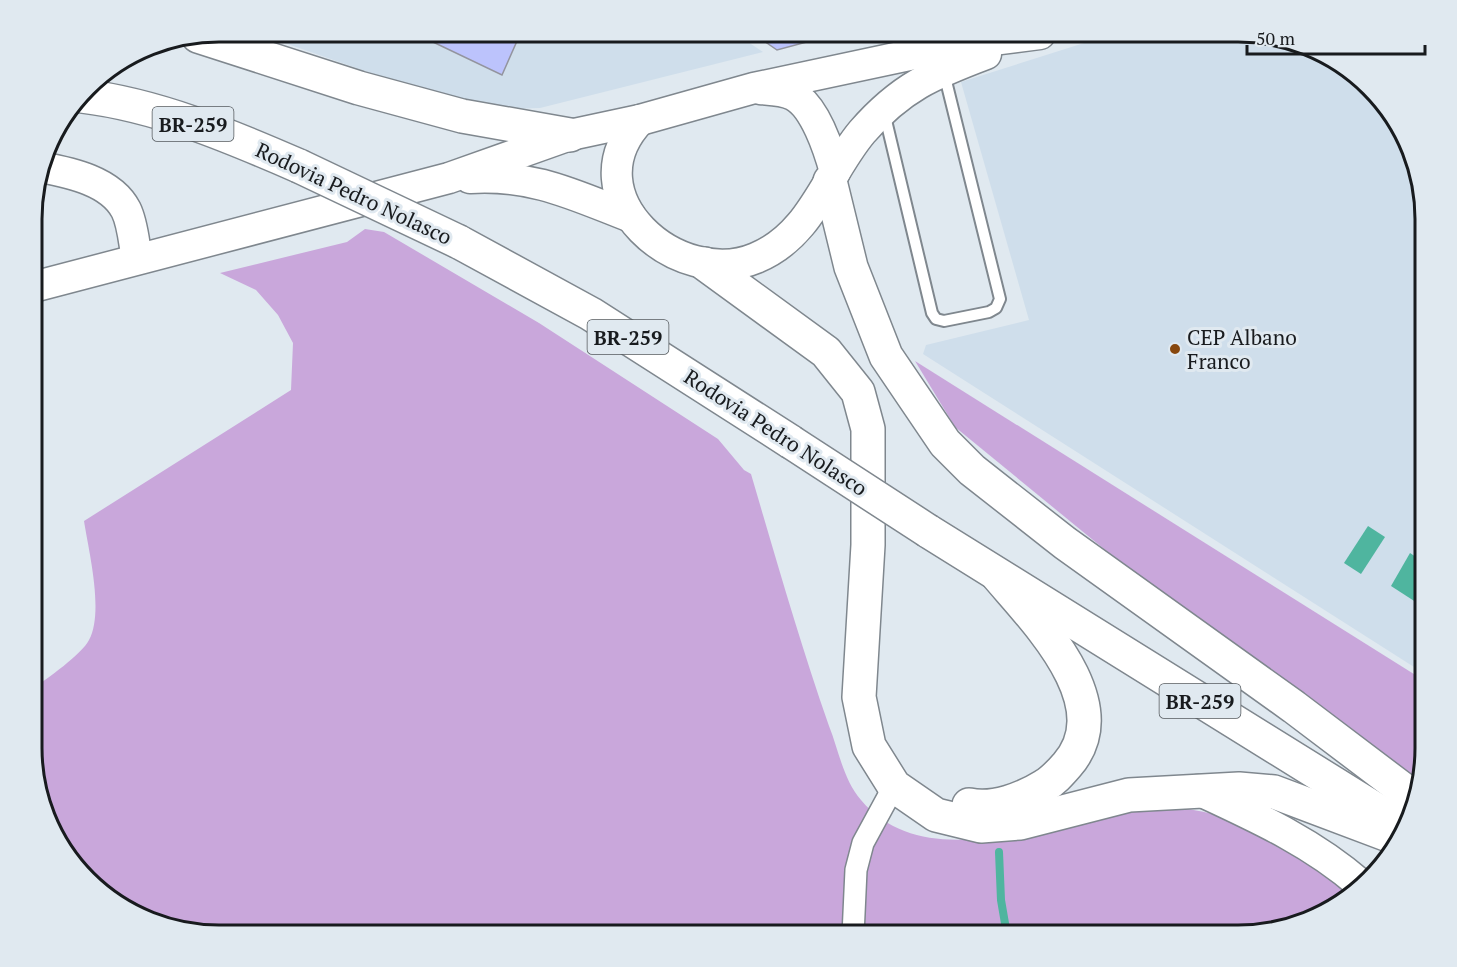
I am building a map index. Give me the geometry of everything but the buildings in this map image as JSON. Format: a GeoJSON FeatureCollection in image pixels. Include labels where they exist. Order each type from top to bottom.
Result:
{"type":"FeatureCollection","features":[{"type":"Feature","properties":{"kind":"highway"},"geometry":{"type":"LineString","coordinates":[[217,42],[359,88],[462,116],[570,135]]}},
{"type":"Feature","properties":{"kind":"highway","name":"Rodovia Pedro Nolasco"},"geometry":{"type":"LineString","coordinates":[[91,97],[175,118],[231,136],[459,242],[591,314],[998,576],[1399,823]]}},
{"type":"Feature","properties":{"kind":"highway"},"geometry":{"type":"LineString","coordinates":[[833,177],[851,267],[886,356],[945,443],[972,470],[1065,543],[1293,707],[1409,794]]}},
{"type":"Feature","properties":{"kind":"highway"},"geometry":{"type":"LineString","coordinates":[[705,264],[826,352],[858,392],[868,429],[868,545],[860,697],[870,746],[894,786],[936,815],[955,822],[981,826],[1020,823],[1129,795],[1239,789],[1274,792],[1391,836]]}},
{"type":"Feature","properties":{"kind":"highway"},"geometry":{"type":"LineString","coordinates":[[886,356],[879,697],[886,733],[898,760],[916,783],[942,798],[973,806],[1004,803],[1031,794],[1052,781],[1078,752],[1084,735],[1081,697],[1069,668],[1050,638],[998,576]]}},
{"type":"Feature","properties":{"kind":"main road"},"geometry":{"type":"LineString","coordinates":[[42,285],[449,178],[570,135],[640,120],[754,88],[976,42]]}},
{"type":"Feature","properties":{"kind":"main road"},"geometry":{"type":"LineString","coordinates":[[640,120],[626,135],[619,149],[616,171],[618,191],[623,205],[636,225],[664,246],[705,264],[719,266],[746,262],[776,249],[797,231],[861,134],[896,98],[943,70],[1019,42]]}},
{"type":"Feature","properties":{"kind":"main road"},"geometry":{"type":"LineString","coordinates":[[754,88],[794,95],[808,110],[820,131],[833,177]]}},
{"type":"Feature","properties":{"kind":"main road"},"geometry":{"type":"LineString","coordinates":[[49,169],[96,183],[117,197],[127,211],[137,260]]}},
{"type":"Feature","properties":{"kind":"main road"},"geometry":{"type":"LineString","coordinates":[[449,178],[491,177],[525,180],[565,189],[631,217]]}},
{"type":"Feature","properties":{"kind":"main road"},"geometry":{"type":"LineString","coordinates":[[1198,790],[1294,837],[1335,862],[1356,880]]}},
{"type":"Feature","properties":{"kind":"street"},"geometry":{"type":"LineString","coordinates":[[853,925],[856,870],[861,852],[894,786]]}},
{"type":"Feature","properties":{"kind":"lane"},"geometry":{"type":"LineString","coordinates":[[884,109],[932,313],[936,319],[944,321],[989,312],[996,308],[1000,299],[943,70]]}},
{"type":"Feature","properties":{"kind":"shaded area"},"geometry":{"type":"Polygon","coordinates":[[[282,42],[748,42],[763,52],[540,108],[477,110],[282,42]]]}},
{"type":"Feature","properties":{"kind":"shaded area","name":"CEP Albano Franco"},"geometry":{"type":"Polygon","coordinates":[[[1087,42],[1238,42],[1273,45],[1317,60],[1355,86],[1379,111],[1402,151],[1412,184],[1415,207],[1415,668],[923,354],[926,345],[1029,320],[961,82],[1087,42]]]}},
{"type":"Feature","properties":{"kind":"shaded area"},"geometry":{"type":"Polygon","coordinates":[[[365,229],[384,232],[539,323],[718,439],[744,470],[751,474],[798,632],[846,774],[861,800],[887,822],[917,835],[950,840],[984,838],[1020,832],[1126,809],[1178,808],[1226,818],[1248,828],[1291,851],[1347,888],[1306,912],[1273,922],[1250,925],[219,925],[173,919],[151,912],[120,895],[78,856],[55,816],[45,783],[42,748],[42,682],[80,652],[89,640],[93,628],[94,582],[84,521],[291,390],[293,343],[278,315],[256,290],[220,273],[347,242],[365,229]]]}},
{"type":"Feature","properties":{"kind":"shaded area"},"geometry":{"type":"Polygon","coordinates":[[[915,361],[1415,675],[1415,760],[1413,778],[1104,549],[955,427],[915,361]]]}},
{"type":"Feature","properties":{"kind":"shaded area"},"geometry":{"type":"Polygon","coordinates":[[[1368,526],[1385,537],[1361,574],[1344,563],[1368,526]]]}},
{"type":"Feature","properties":{"kind":"shaded area"},"geometry":{"type":"Polygon","coordinates":[[[1410,553],[1415,556],[1415,602],[1391,586],[1410,553]]]}},
{"type":"Feature","properties":{"kind":"waterway"},"geometry":{"type":"LineString","coordinates":[[999,852],[1001,900],[1005,925]]}},
{"type":"Feature","properties":{"kind":"place","name":"CEP Albano Franco"},"geometry":{"type":"Point","coordinates":[1175,349]}}]}
